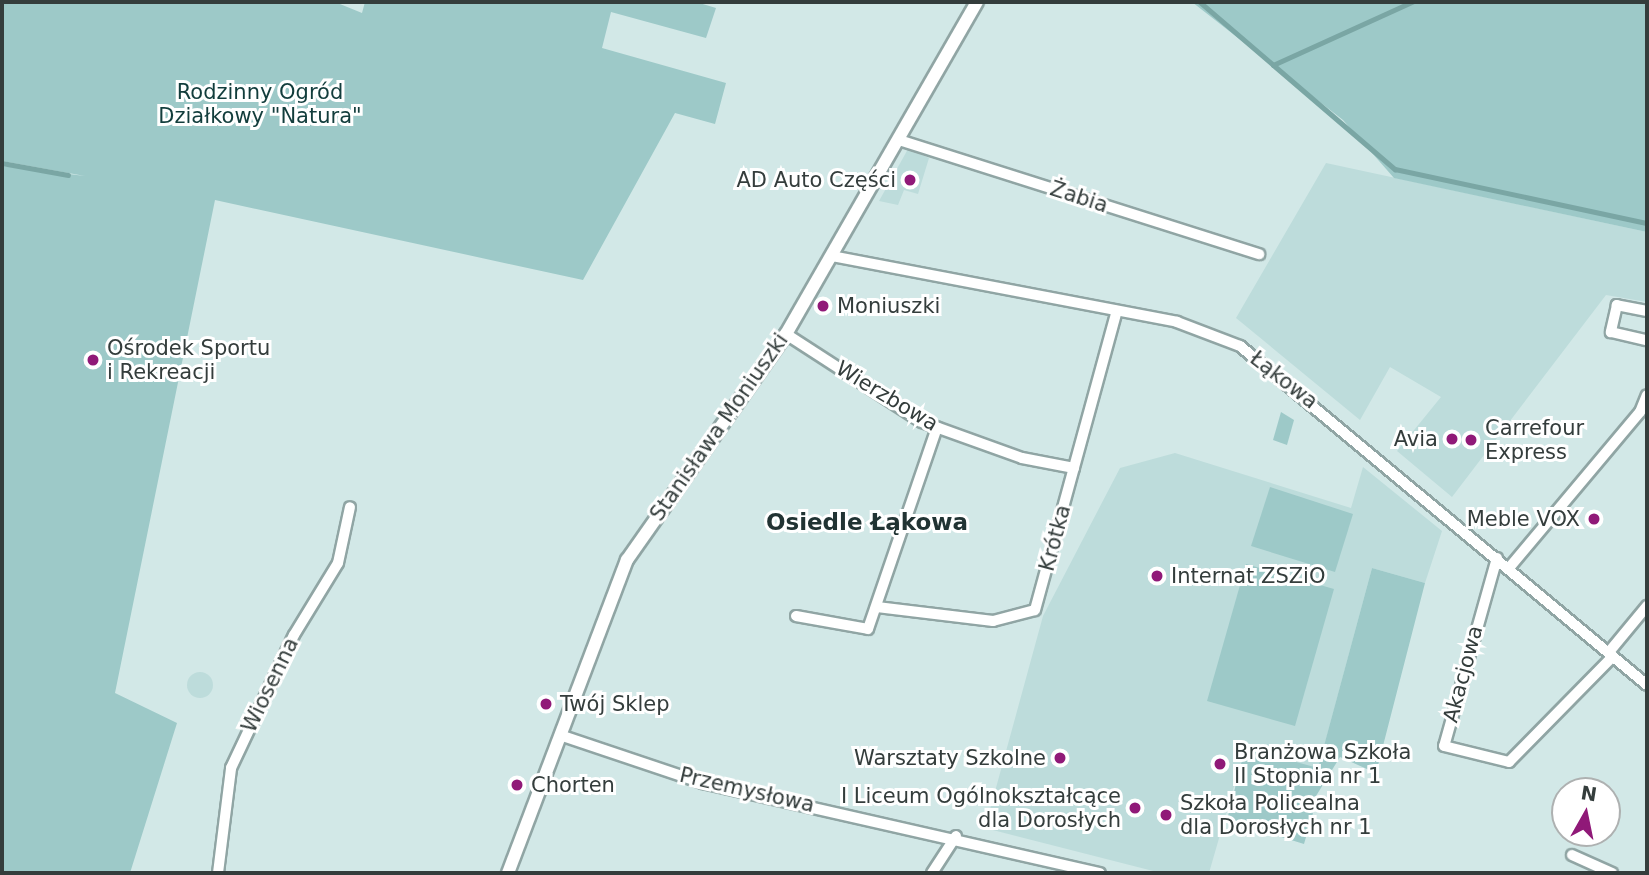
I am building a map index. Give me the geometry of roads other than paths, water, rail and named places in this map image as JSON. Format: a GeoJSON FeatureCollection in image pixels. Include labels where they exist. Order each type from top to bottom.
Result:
{"type":"FeatureCollection","features":[{"type":"Feature","properties":{"kind":"street","name":"Stanisława Moniuszki"},"geometry":{"type":"LineString","coordinates":[[508,873],[627,560],[786,334],[977,2]]}},
{"type":"Feature","properties":{"kind":"street","name":"Żabia"},"geometry":{"type":"LineString","coordinates":[[899,140],[1259,254]]}},
{"type":"Feature","properties":{"kind":"street","name":"Łąkowa"},"geometry":{"type":"LineString","coordinates":[[832,256],[1210,332],[1263,361],[1647,685]]}},
{"type":"Feature","properties":{"kind":"street"},"geometry":{"type":"LineString","coordinates":[[1647,311],[1617,305],[1611,332],[1647,340]]}},
{"type":"Feature","properties":{"kind":"street","name":"Krótka"},"geometry":{"type":"LineString","coordinates":[[877,607],[993,621],[1035,610],[1116,311]]}},
{"type":"Feature","properties":{"kind":"street","name":"Wierzbowa"},"geometry":{"type":"LineString","coordinates":[[786,334],[937,428],[1074,468]]}},
{"type":"Feature","properties":{"kind":"street"},"geometry":{"type":"LineString","coordinates":[[1509,568],[1647,397]]}},
{"type":"Feature","properties":{"kind":"street"},"geometry":{"type":"LineString","coordinates":[[796,616],[868,629],[937,428]]}},
{"type":"Feature","properties":{"kind":"street","name":"Wiosenna"},"geometry":{"type":"LineString","coordinates":[[218,873],[231,768],[290,643],[338,563],[350,507]]}},
{"type":"Feature","properties":{"kind":"street","name":"Akacjowa"},"geometry":{"type":"LineString","coordinates":[[1497,558],[1444,746],[1509,762],[1611,654]]}},
{"type":"Feature","properties":{"kind":"street"},"geometry":{"type":"LineString","coordinates":[[1611,654],[1647,606]]}},
{"type":"Feature","properties":{"kind":"street","name":"Przemysłowa"},"geometry":{"type":"LineString","coordinates":[[561,735],[704,783],[956,836],[1100,873]]}},
{"type":"Feature","properties":{"kind":"street"},"geometry":{"type":"LineString","coordinates":[[932,873],[956,836]]}},
{"type":"Feature","properties":{"kind":"street"},"geometry":{"type":"LineString","coordinates":[[1572,855],[1612,873]]}},
{"type":"Feature","properties":{"kind":"waterway"},"geometry":{"type":"LineString","coordinates":[[1200,2],[1395,169],[1647,223]]}},
{"type":"Feature","properties":{"kind":"waterway"},"geometry":{"type":"LineString","coordinates":[[1273,65],[1412,2]]}},
{"type":"Feature","properties":{"kind":"waterway"},"geometry":{"type":"LineString","coordinates":[[2,163],[68,175]]}},
{"type":"Feature","properties":{"kind":"place","name":"AD Auto Części"},"geometry":{"type":"Point","coordinates":[910,180]}},
{"type":"Feature","properties":{"kind":"place","name":"Moniuszki"},"geometry":{"type":"Point","coordinates":[823,306]}},
{"type":"Feature","properties":{"kind":"place","name":"Ośrodek Sportu i Rekreacji"},"geometry":{"type":"Point","coordinates":[93,360]}},
{"type":"Feature","properties":{"kind":"place","name":"Avia"},"geometry":{"type":"Point","coordinates":[1452,439]}},
{"type":"Feature","properties":{"kind":"place","name":"Carrefour Express"},"geometry":{"type":"Point","coordinates":[1471,440]}},
{"type":"Feature","properties":{"kind":"place","name":"Meble VOX"},"geometry":{"type":"Point","coordinates":[1594,519]}},
{"type":"Feature","properties":{"kind":"place","name":"Internat ZSZiO"},"geometry":{"type":"Point","coordinates":[1157,576]}},
{"type":"Feature","properties":{"kind":"place","name":"Twój Sklep"},"geometry":{"type":"Point","coordinates":[546,704]}},
{"type":"Feature","properties":{"kind":"place","name":"Warsztaty Szkolne"},"geometry":{"type":"Point","coordinates":[1060,758]}},
{"type":"Feature","properties":{"kind":"place","name":"Branżowa Szkoła II Stopnia nr 1"},"geometry":{"type":"Point","coordinates":[1220,764]}},
{"type":"Feature","properties":{"kind":"place","name":"Chorten"},"geometry":{"type":"Point","coordinates":[517,785]}},
{"type":"Feature","properties":{"kind":"place","name":"I Liceum Ogólnokształcące dla Dorosłych"},"geometry":{"type":"Point","coordinates":[1135,808]}},
{"type":"Feature","properties":{"kind":"place","name":"Szkoła Policealna dla Dorosłych nr 1"},"geometry":{"type":"Point","coordinates":[1166,815]}},
{"type":"Feature","properties":{"kind":"district","name":"Osiedle Łąkowa"},"geometry":{"type":"Point","coordinates":[867,522]}},
{"type":"Feature","properties":{"kind":"park label","name":"Rodzinny Ogród Działkowy \"Natura\""},"geometry":{"type":"Point","coordinates":[260,104]}}]}
